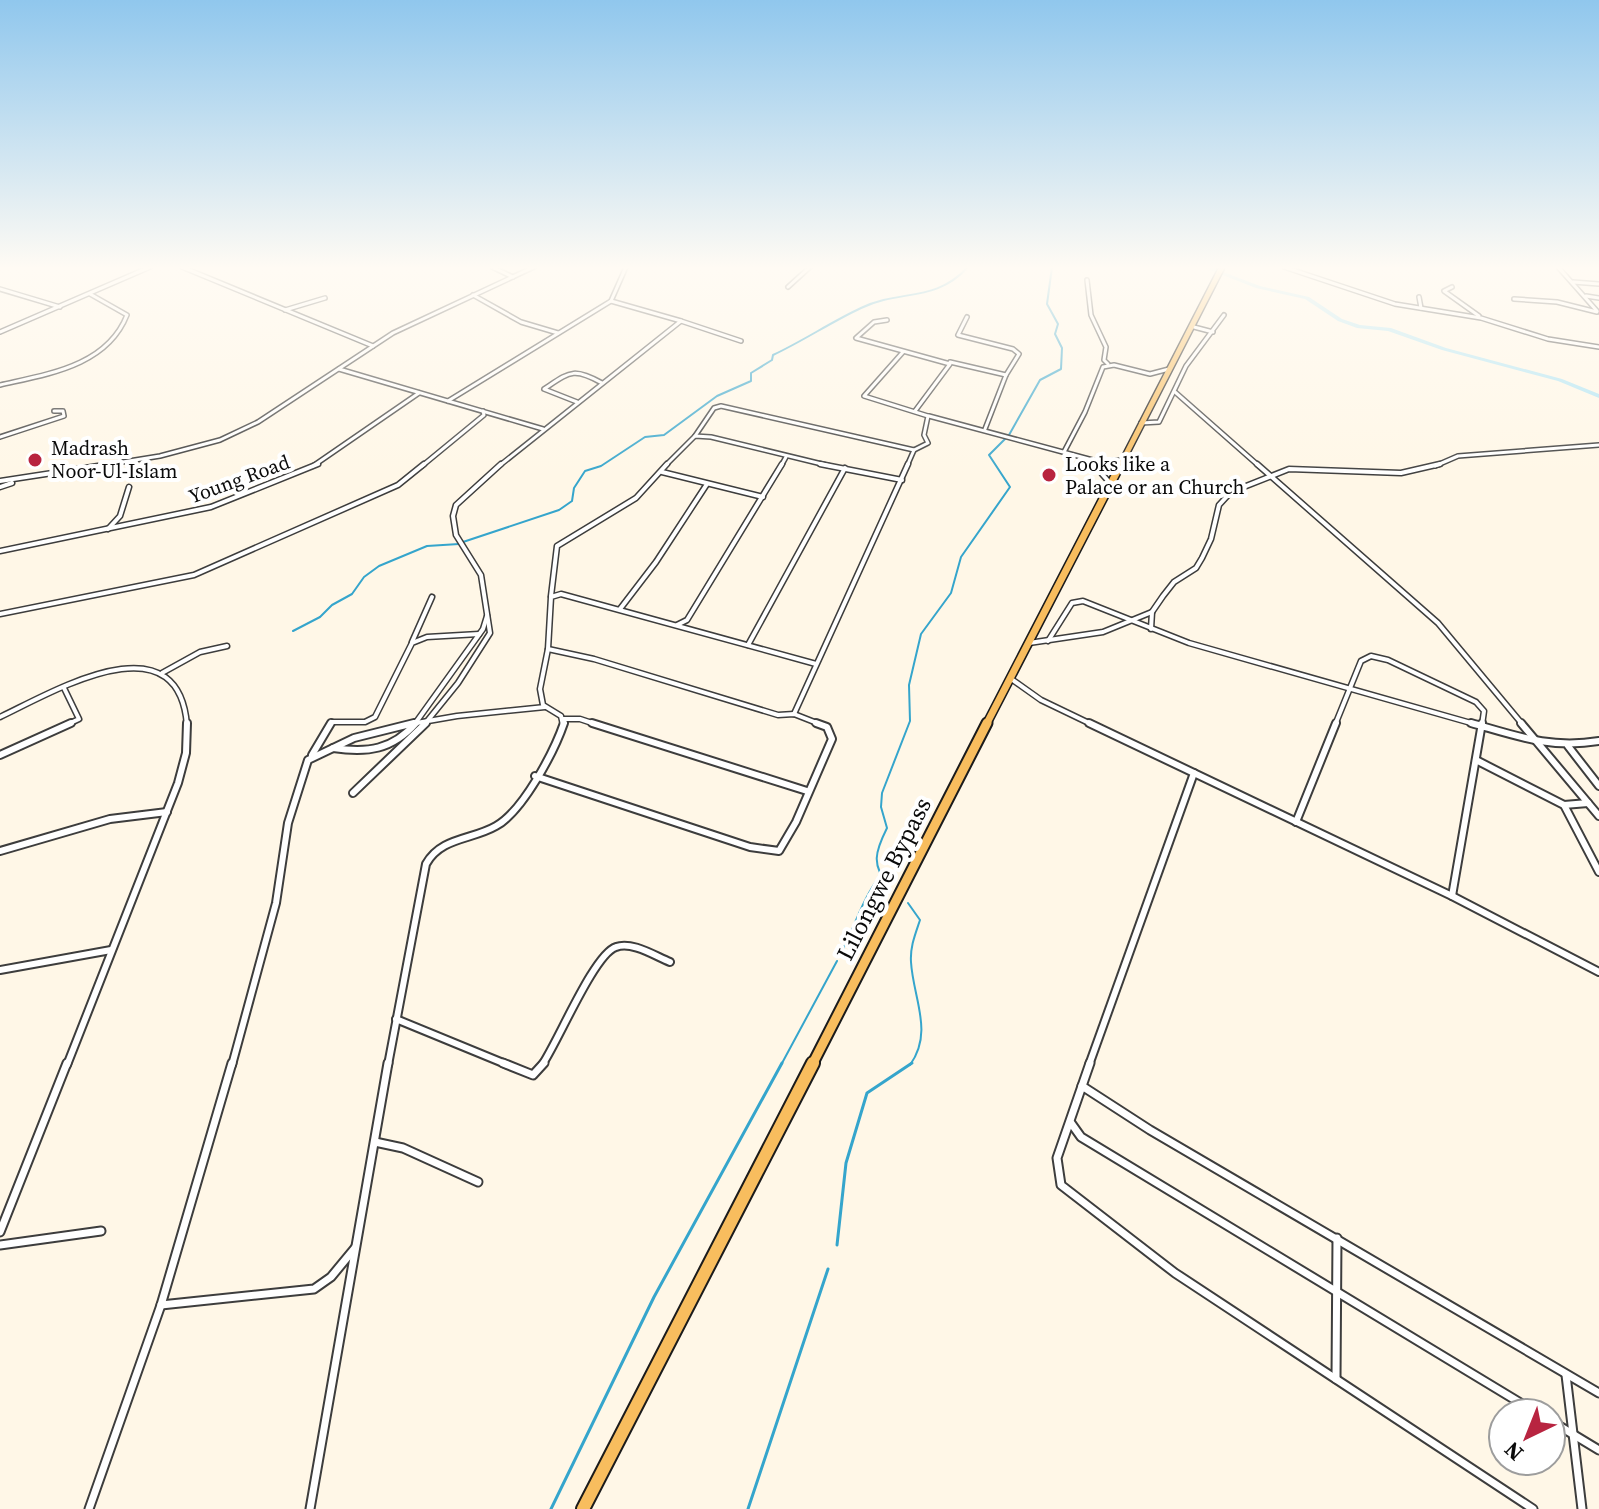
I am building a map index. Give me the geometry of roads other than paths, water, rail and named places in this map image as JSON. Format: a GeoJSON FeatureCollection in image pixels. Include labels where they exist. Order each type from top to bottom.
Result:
{"type":"FeatureCollection","features":[{"type":"Feature","properties":{"kind":"main road","name":"Lilongwe Bypass"},"geometry":{"type":"LineString","coordinates":[[583,1509],[1185,337]]}},
{"type":"Feature","properties":{"kind":"street"},"geometry":{"type":"LineString","coordinates":[[0,385],[63,368],[114,344],[117,337]]}},
{"type":"Feature","properties":{"kind":"street"},"geometry":{"type":"LineString","coordinates":[[352,337],[373,346]]}},
{"type":"Feature","properties":{"kind":"street"},"geometry":{"type":"LineString","coordinates":[[0,484],[160,456],[210,444],[250,427],[388,337]]}},
{"type":"Feature","properties":{"kind":"street"},"geometry":{"type":"LineString","coordinates":[[448,401],[553,337]]}},
{"type":"Feature","properties":{"kind":"street"},"geometry":{"type":"LineString","coordinates":[[353,793],[429,720],[458,683],[490,633],[481,575],[459,541],[453,510],[520,446],[660,337]]}},
{"type":"Feature","properties":{"kind":"street"},"geometry":{"type":"LineString","coordinates":[[730,337],[741,341]]}},
{"type":"Feature","properties":{"kind":"street"},"geometry":{"type":"LineString","coordinates":[[857,337],[903,352],[1006,375]]}},
{"type":"Feature","properties":{"kind":"street"},"geometry":{"type":"LineString","coordinates":[[966,337],[1018,353],[985,429]]}},
{"type":"Feature","properties":{"kind":"street"},"geometry":{"type":"LineString","coordinates":[[1102,337],[1104,360],[1108,364],[1166,374]]}},
{"type":"Feature","properties":{"kind":"street"},"geometry":{"type":"LineString","coordinates":[[1141,423],[1159,422],[1186,366],[1209,337]]}},
{"type":"Feature","properties":{"kind":"street"},"geometry":{"type":"LineString","coordinates":[[1540,337],[1598,348]]}},
{"type":"Feature","properties":{"kind":"street"},"geometry":{"type":"LineString","coordinates":[[903,352],[864,396],[1102,463],[1122,460]]}},
{"type":"Feature","properties":{"kind":"street"},"geometry":{"type":"LineString","coordinates":[[916,412],[915,407],[949,367],[949,362]]}},
{"type":"Feature","properties":{"kind":"street"},"geometry":{"type":"LineString","coordinates":[[1064,452],[1085,412],[1102,368],[1108,364]]}},
{"type":"Feature","properties":{"kind":"street"},"geometry":{"type":"LineString","coordinates":[[338,368],[543,429]]}},
{"type":"Feature","properties":{"kind":"street"},"geometry":{"type":"LineString","coordinates":[[578,402],[544,389],[569,372],[584,373],[602,383]]}},
{"type":"Feature","properties":{"kind":"street"},"geometry":{"type":"LineString","coordinates":[[1152,373],[1166,374]]}},
{"type":"Feature","properties":{"kind":"street"},"geometry":{"type":"LineString","coordinates":[[1175,392],[1438,623],[1599,816]]}},
{"type":"Feature","properties":{"kind":"street","name":"Young Road"},"geometry":{"type":"LineString","coordinates":[[0,551],[211,507],[316,465],[419,393]]}},
{"type":"Feature","properties":{"kind":"street"},"geometry":{"type":"LineString","coordinates":[[545,707],[539,695],[548,649],[557,546],[631,501],[695,436],[714,408],[721,406],[914,450],[928,443],[924,435],[928,416]]}},
{"type":"Feature","properties":{"kind":"street"},"geometry":{"type":"LineString","coordinates":[[0,437],[64,416],[63,411],[54,411]]}},
{"type":"Feature","properties":{"kind":"street"},"geometry":{"type":"LineString","coordinates":[[0,614],[194,575],[398,485],[484,415],[483,411]]}},
{"type":"Feature","properties":{"kind":"street"},"geometry":{"type":"LineString","coordinates":[[695,436],[902,480]]}},
{"type":"Feature","properties":{"kind":"street"},"geometry":{"type":"LineString","coordinates":[[1028,643],[1103,632],[1152,612],[1174,582],[1196,568],[1211,539],[1219,505],[1231,492],[1272,477],[1300,468],[1347,473],[1401,473],[1432,467],[1458,456],[1599,445]]}},
{"type":"Feature","properties":{"kind":"street"},"geometry":{"type":"LineString","coordinates":[[794,714],[914,450]]}},
{"type":"Feature","properties":{"kind":"street"},"geometry":{"type":"LineString","coordinates":[[676,625],[687,620],[786,457]]}},
{"type":"Feature","properties":{"kind":"street"},"geometry":{"type":"LineString","coordinates":[[1102,463],[1102,474],[1110,483]]}},
{"type":"Feature","properties":{"kind":"street"},"geometry":{"type":"LineString","coordinates":[[748,645],[845,468]]}},
{"type":"Feature","properties":{"kind":"street"},"geometry":{"type":"LineString","coordinates":[[662,472],[763,497]]}},
{"type":"Feature","properties":{"kind":"street"},"geometry":{"type":"LineString","coordinates":[[620,609],[656,562],[707,484]]}},
{"type":"Feature","properties":{"kind":"street"},"geometry":{"type":"LineString","coordinates":[[107,529],[120,516],[129,487]]}},
{"type":"Feature","properties":{"kind":"street"},"geometry":{"type":"LineString","coordinates":[[551,597],[561,594],[816,664]]}},
{"type":"Feature","properties":{"kind":"street"},"geometry":{"type":"LineString","coordinates":[[89,1509],[161,1305],[263,957],[276,903],[288,823],[308,760],[332,722],[365,722],[375,717],[432,597]]}},
{"type":"Feature","properties":{"kind":"street"},"geometry":{"type":"LineString","coordinates":[[1048,641],[1072,603],[1079,600],[1189,643],[1481,726],[1568,746],[1599,741]]}},
{"type":"Feature","properties":{"kind":"street"},"geometry":{"type":"LineString","coordinates":[[330,748],[358,751],[388,746],[402,739],[479,634],[487,611]]}},
{"type":"Feature","properties":{"kind":"street"},"geometry":{"type":"LineString","coordinates":[[1151,629],[1152,612]]}},
{"type":"Feature","properties":{"kind":"street"},"geometry":{"type":"LineString","coordinates":[[412,643],[427,637],[479,634]]}},
{"type":"Feature","properties":{"kind":"street"},"geometry":{"type":"LineString","coordinates":[[162,673],[200,652],[227,646]]}},
{"type":"Feature","properties":{"kind":"street"},"geometry":{"type":"LineString","coordinates":[[534,776],[750,847],[773,851],[783,849],[833,736],[827,727],[794,714],[778,715],[594,659],[548,649]]}},
{"type":"Feature","properties":{"kind":"street"},"geometry":{"type":"LineString","coordinates":[[1296,822],[1361,661],[1379,656],[1476,702],[1484,711],[1452,896]]}},
{"type":"Feature","properties":{"kind":"street"},"geometry":{"type":"LineString","coordinates":[[0,717],[64,688],[119,668],[141,668],[162,673],[175,690],[188,736],[185,757],[167,812],[0,1232]]}},
{"type":"Feature","properties":{"kind":"street"},"geometry":{"type":"LineString","coordinates":[[1009,678],[1041,700],[1452,896],[1599,972]]}},
{"type":"Feature","properties":{"kind":"street"},"geometry":{"type":"LineString","coordinates":[[0,755],[79,719],[64,688]]}},
{"type":"Feature","properties":{"kind":"street"},"geometry":{"type":"LineString","coordinates":[[312,756],[416,721],[545,707],[555,710],[563,719],[580,719],[807,791]]}},
{"type":"Feature","properties":{"kind":"street"},"geometry":{"type":"LineString","coordinates":[[310,1509],[396,1019],[429,857],[442,846],[496,827],[504,821],[561,731],[563,719]]}},
{"type":"Feature","properties":{"kind":"street"},"geometry":{"type":"LineString","coordinates":[[1568,746],[1599,786]]}},
{"type":"Feature","properties":{"kind":"street"},"geometry":{"type":"LineString","coordinates":[[1476,760],[1564,805],[1589,803]]}},
{"type":"Feature","properties":{"kind":"street"},"geometry":{"type":"LineString","coordinates":[[1194,773],[1057,1158],[1061,1185],[1175,1273],[1533,1509]]}},
{"type":"Feature","properties":{"kind":"street"},"geometry":{"type":"LineString","coordinates":[[1564,805],[1599,872]]}},
{"type":"Feature","properties":{"kind":"street"},"geometry":{"type":"LineString","coordinates":[[0,851],[110,819],[167,812]]}},
{"type":"Feature","properties":{"kind":"street"},"geometry":{"type":"LineString","coordinates":[[396,1019],[533,1075],[571,1016],[605,952],[618,946],[626,947],[670,962]]}},
{"type":"Feature","properties":{"kind":"street"},"geometry":{"type":"LineString","coordinates":[[0,970],[111,950]]}},
{"type":"Feature","properties":{"kind":"street"},"geometry":{"type":"LineString","coordinates":[[1082,1086],[1150,1130],[1599,1393]]}},
{"type":"Feature","properties":{"kind":"street"},"geometry":{"type":"LineString","coordinates":[[1071,1123],[1081,1137],[1511,1397]]}},
{"type":"Feature","properties":{"kind":"street"},"geometry":{"type":"LineString","coordinates":[[375,1142],[403,1148],[478,1182]]}},
{"type":"Feature","properties":{"kind":"street"},"geometry":{"type":"LineString","coordinates":[[0,1245],[101,1231]]}},
{"type":"Feature","properties":{"kind":"street"},"geometry":{"type":"LineString","coordinates":[[1336,1379],[1337,1237]]}},
{"type":"Feature","properties":{"kind":"street"},"geometry":{"type":"LineString","coordinates":[[161,1305],[314,1289],[331,1277],[355,1247]]}},
{"type":"Feature","properties":{"kind":"street"},"geometry":{"type":"LineString","coordinates":[[1566,1374],[1582,1509]]}},
{"type":"Feature","properties":{"kind":"street"},"geometry":{"type":"LineString","coordinates":[[1567,1431],[1599,1450]]}},
{"type":"Feature","properties":{"kind":"waterway"},"geometry":{"type":"LineString","coordinates":[[463,542],[559,510],[572,501],[574,488],[585,471],[601,466],[645,437],[664,435],[717,396],[751,381],[751,373],[772,360],[773,355],[806,337]]}},
{"type":"Feature","properties":{"kind":"waterway"},"geometry":{"type":"LineString","coordinates":[[1009,435],[1040,380],[1061,369],[1062,348],[1057,337]]}},
{"type":"Feature","properties":{"kind":"waterway"},"geometry":{"type":"LineString","coordinates":[[1412,337],[1560,380],[1599,396]]}},
{"type":"Feature","properties":{"kind":"waterway"},"geometry":{"type":"LineString","coordinates":[[889,886],[877,865],[880,844],[887,828],[881,807],[882,793],[910,721],[909,685],[921,634],[951,593],[961,557],[1010,487],[989,455],[1006,438]]}},
{"type":"Feature","properties":{"kind":"waterway"},"geometry":{"type":"LineString","coordinates":[[293,631],[320,617],[332,605],[352,594],[364,577],[379,566],[427,546],[459,544]]}},
{"type":"Feature","properties":{"kind":"waterway"},"geometry":{"type":"LineString","coordinates":[[840,955],[863,904],[880,876]]}},
{"type":"Feature","properties":{"kind":"waterway"},"geometry":{"type":"LineString","coordinates":[[908,903],[920,920],[911,957],[921,1040],[911,1064]]}},
{"type":"Feature","properties":{"kind":"waterway"},"geometry":{"type":"LineString","coordinates":[[781,1065],[837,961]]}},
{"type":"Feature","properties":{"kind":"waterway"},"geometry":{"type":"LineString","coordinates":[[551,1509],[654,1297],[782,1063]]}},
{"type":"Feature","properties":{"kind":"waterway"},"geometry":{"type":"LineString","coordinates":[[837,1245],[846,1163],[867,1093],[911,1064]]}},
{"type":"Feature","properties":{"kind":"waterway"},"geometry":{"type":"LineString","coordinates":[[748,1509],[828,1269]]}},
{"type":"Feature","properties":{"kind":"place","name":"Madrash Noor-Ul-Islam"},"geometry":{"type":"Point","coordinates":[35,460]}},
{"type":"Feature","properties":{"kind":"place","name":"Looks like a Palace or an Church"},"geometry":{"type":"Point","coordinates":[1049,475]}}]}
